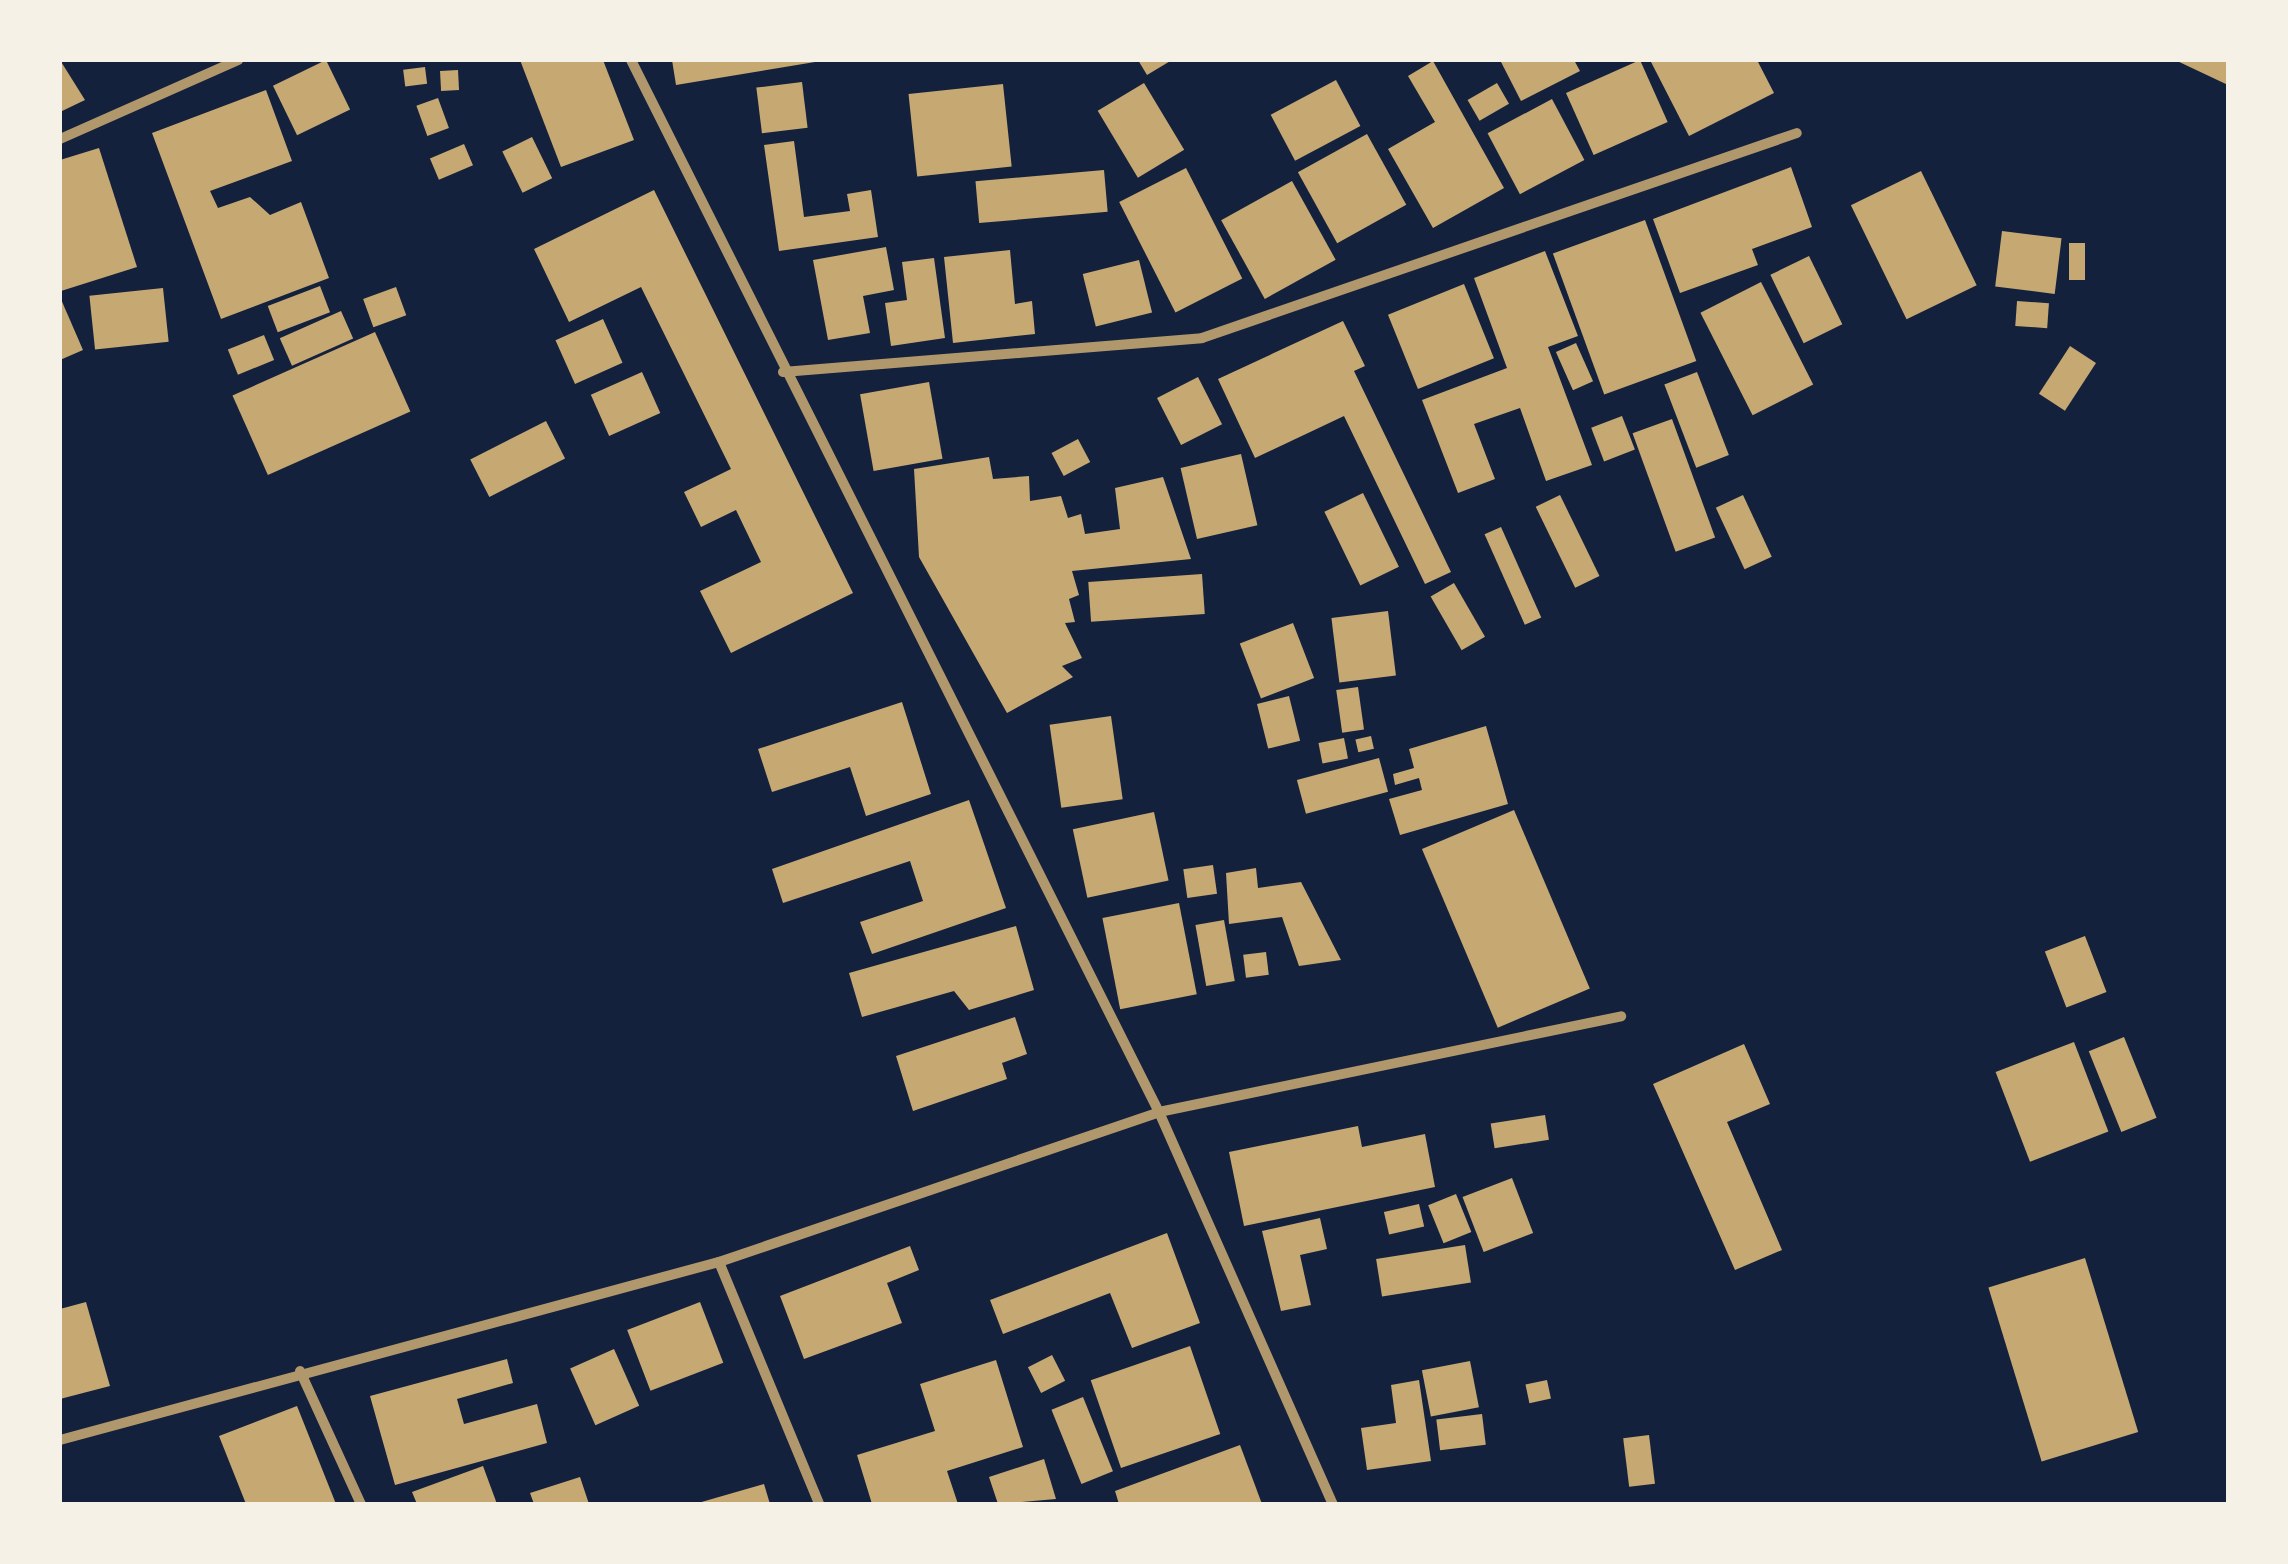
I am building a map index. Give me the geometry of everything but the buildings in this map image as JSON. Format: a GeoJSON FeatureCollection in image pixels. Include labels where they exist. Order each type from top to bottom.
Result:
{"type":"FeatureCollection","features":[{"type":"Feature","properties":{"kind":"street"},"geometry":{"type":"LineString","coordinates":[[60,139],[238,60]]}},
{"type":"Feature","properties":{"kind":"street"},"geometry":{"type":"LineString","coordinates":[[631,60],[783,372],[1159,1112],[1334,1504]]}},
{"type":"Feature","properties":{"kind":"street"},"geometry":{"type":"LineString","coordinates":[[783,372],[1202,338],[1797,132]]}},
{"type":"Feature","properties":{"kind":"street"},"geometry":{"type":"LineString","coordinates":[[60,1440],[300,1371],[719,1262],[1159,1112],[1621,1016]]}},
{"type":"Feature","properties":{"kind":"street"},"geometry":{"type":"LineString","coordinates":[[719,1262],[819,1504]]}},
{"type":"Feature","properties":{"kind":"street"},"geometry":{"type":"LineString","coordinates":[[300,1371],[360,1504]]}}]}
